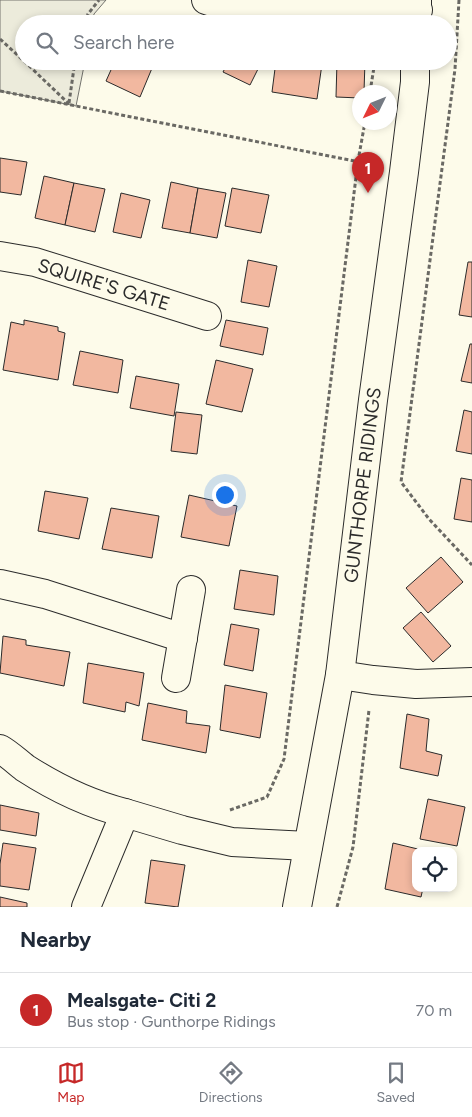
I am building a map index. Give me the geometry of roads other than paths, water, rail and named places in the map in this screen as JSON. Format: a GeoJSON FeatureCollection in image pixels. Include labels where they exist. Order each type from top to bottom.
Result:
{"type":"FeatureCollection","features":[{"type":"Feature","properties":{"kind":"street"},"geometry":{"type":"LineString","coordinates":[[206,0],[252,8],[325,13],[417,11]]}},
{"type":"Feature","properties":{"kind":"street","name":"GUNTHORPE RIDINGS"},"geometry":{"type":"LineString","coordinates":[[297,907],[340,674],[372,400],[405,163],[416,70]]}},
{"type":"Feature","properties":{"kind":"street","name":"SQUIRE'S GATE"},"geometry":{"type":"LineString","coordinates":[[0,256],[35,262],[206,316]]}},
{"type":"Feature","properties":{"kind":"street"},"geometry":{"type":"LineString","coordinates":[[0,584],[45,594],[183,638]]}},
{"type":"Feature","properties":{"kind":"street"},"geometry":{"type":"LineString","coordinates":[[176,678],[191,590]]}},
{"type":"Feature","properties":{"kind":"street"},"geometry":{"type":"LineString","coordinates":[[340,674],[373,680],[416,684],[472,682]]}},
{"type":"Feature","properties":{"kind":"street"},"geometry":{"type":"LineString","coordinates":[[0,749],[25,768],[71,794],[108,809],[232,842],[308,846]]}},
{"type":"Feature","properties":{"kind":"street"},"geometry":{"type":"LineString","coordinates":[[86,907],[125,813]]}},
{"type":"Feature","properties":{"kind":"place","name":"Mealsgate- Citi 2"},"geometry":{"type":"Point","coordinates":[368,193]}}]}
